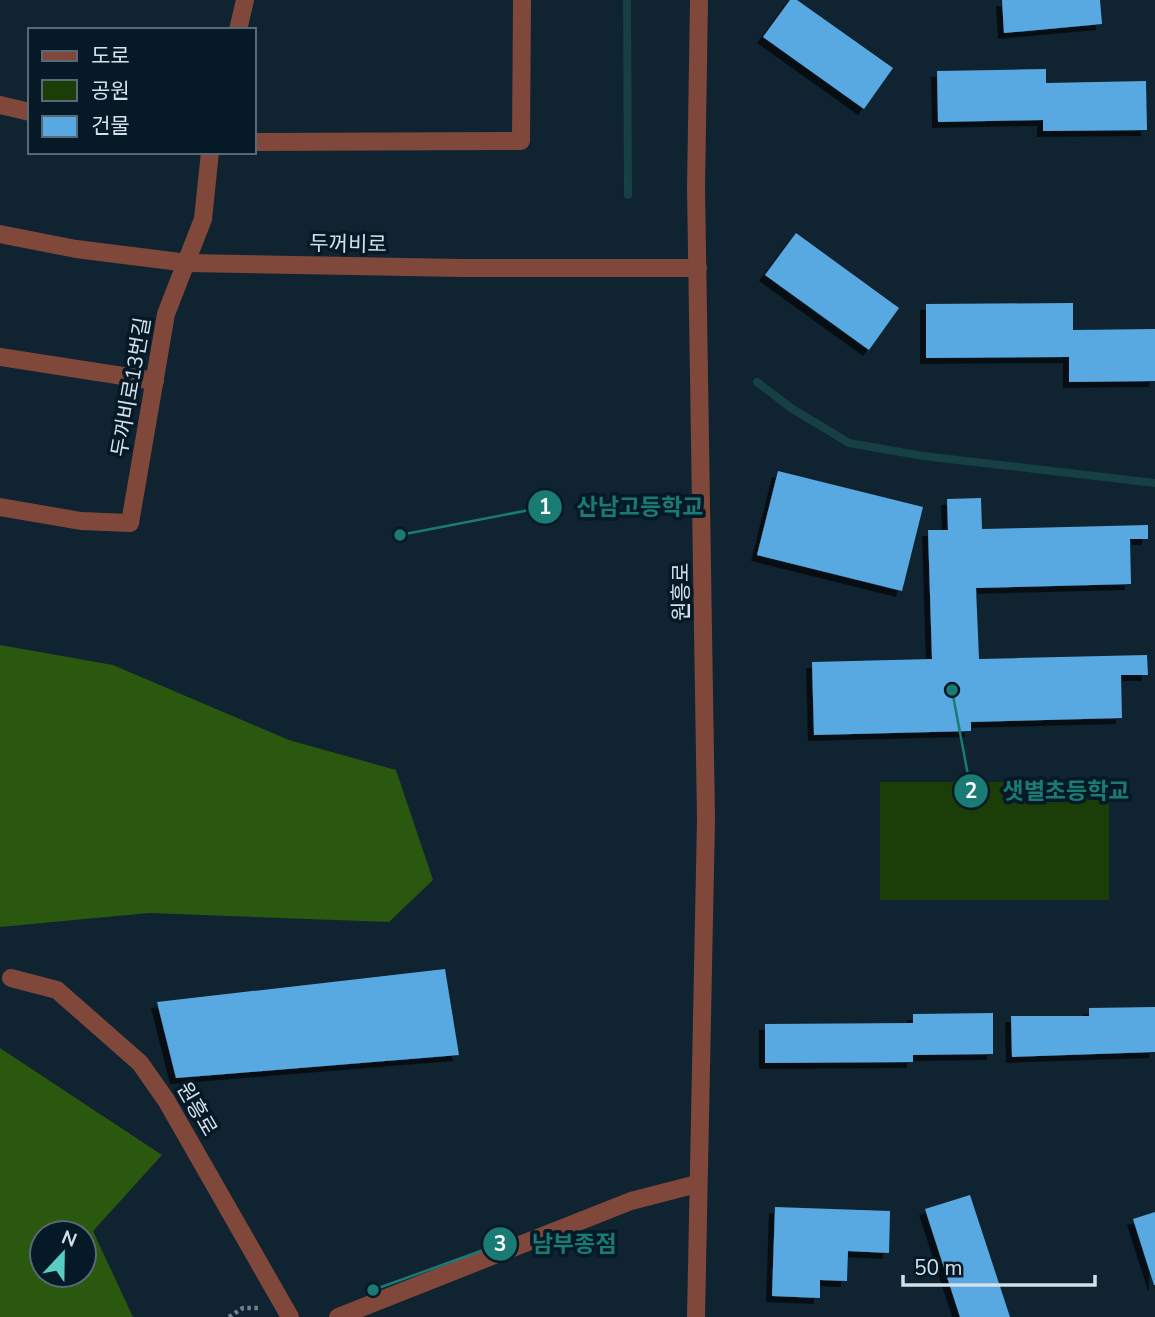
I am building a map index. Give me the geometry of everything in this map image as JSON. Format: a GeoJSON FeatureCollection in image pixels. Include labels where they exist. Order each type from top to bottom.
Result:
{"type":"FeatureCollection","features":[{"type":"Feature","properties":{"kind":"street"},"geometry":{"type":"LineString","coordinates":[[238,28],[245,0]]}},
{"type":"Feature","properties":{"kind":"street"},"geometry":{"type":"LineString","coordinates":[[256,142],[522,141],[522,0]]}},
{"type":"Feature","properties":{"kind":"street","name":"원흥로"},"geometry":{"type":"LineString","coordinates":[[696,1317],[706,819],[698,268],[699,0]]}},
{"type":"Feature","properties":{"kind":"street"},"geometry":{"type":"LineString","coordinates":[[0,105],[28,112]]}},
{"type":"Feature","properties":{"kind":"street","name":"두꺼비로13번길"},"geometry":{"type":"LineString","coordinates":[[0,506],[81,521],[130,523],[166,314],[203,219],[210,154]]}},
{"type":"Feature","properties":{"kind":"street","name":"두꺼비로"},"geometry":{"type":"LineString","coordinates":[[0,234],[76,249],[188,263],[462,268],[698,268]]}},
{"type":"Feature","properties":{"kind":"street"},"geometry":{"type":"LineString","coordinates":[[0,357],[155,381]]}},
{"type":"Feature","properties":{"kind":"street","name":"원흥로"},"geometry":{"type":"LineString","coordinates":[[11,978],[57,990],[140,1063],[166,1100],[287,1312]]}},
{"type":"Feature","properties":{"kind":"street"},"geometry":{"type":"LineString","coordinates":[[338,1317],[631,1200],[697,1184]]}},
{"type":"Feature","properties":{"kind":"path"},"geometry":{"type":"LineString","coordinates":[[229,1317],[243,1308],[287,1312]]}},
{"type":"Feature","properties":{"kind":"green space"},"geometry":{"type":"Polygon","coordinates":[[[0,645],[113,665],[289,740],[396,770],[433,880],[389,922],[149,913],[0,927],[0,645]]]}},
{"type":"Feature","properties":{"kind":"green space"},"geometry":{"type":"Polygon","coordinates":[[[880,782],[1109,782],[1109,900],[880,900],[880,782]]]}},
{"type":"Feature","properties":{"kind":"green space"},"geometry":{"type":"Polygon","coordinates":[[[0,1048],[162,1155],[98,1225],[98,1219],[28,1219],[28,1289],[98,1289],[98,1242],[133,1317],[0,1317],[0,1048]]]}},
{"type":"Feature","properties":{"kind":"building"},"geometry":{"type":"Polygon","coordinates":[[[790,0],[797,0],[893,68],[864,109],[763,37],[790,0]]]}},
{"type":"Feature","properties":{"kind":"building"},"geometry":{"type":"Polygon","coordinates":[[[1002,0],[1100,0],[1102,24],[1004,33],[1002,0]]]}},
{"type":"Feature","properties":{"kind":"building"},"geometry":{"type":"Polygon","coordinates":[[[1046,69],[1046,83],[1146,81],[1147,130],[1043,131],[1043,120],[938,122],[937,71],[1046,69]]]}},
{"type":"Feature","properties":{"kind":"building"},"geometry":{"type":"Polygon","coordinates":[[[796,233],[899,308],[869,350],[765,275],[796,233]]]}},
{"type":"Feature","properties":{"kind":"building"},"geometry":{"type":"Polygon","coordinates":[[[1073,303],[1073,330],[1155,329],[1155,381],[1069,382],[1069,357],[926,358],[926,304],[1073,303]]]}},
{"type":"Feature","properties":{"kind":"building"},"geometry":{"type":"Polygon","coordinates":[[[778,471],[923,507],[902,591],[757,555],[778,471]]]}},
{"type":"Feature","properties":{"kind":"building"},"geometry":{"type":"Polygon","coordinates":[[[981,498],[982,529],[1148,525],[1148,539],[1130,539],[1131,584],[976,588],[979,659],[1147,655],[1148,675],[1121,675],[1122,718],[971,722],[971,731],[814,735],[812,662],[932,659],[928,530],[948,530],[947,499],[981,498]]]}},
{"type":"Feature","properties":{"kind":"building"},"geometry":{"type":"Polygon","coordinates":[[[445,969],[459,1055],[176,1078],[157,1002],[445,969]]]}},
{"type":"Feature","properties":{"kind":"building"},"geometry":{"type":"Polygon","coordinates":[[[1155,1007],[1155,1052],[1012,1057],[1011,1016],[1089,1016],[1089,1008],[1155,1007]]]}},
{"type":"Feature","properties":{"kind":"building"},"geometry":{"type":"Polygon","coordinates":[[[993,1013],[993,1054],[913,1055],[913,1062],[765,1063],[765,1024],[913,1023],[913,1014],[993,1013]]]}},
{"type":"Feature","properties":{"kind":"building"},"geometry":{"type":"Polygon","coordinates":[[[970,1195],[1010,1317],[960,1317],[925,1209],[970,1195]]]}},
{"type":"Feature","properties":{"kind":"building"},"geometry":{"type":"Polygon","coordinates":[[[775,1207],[890,1211],[889,1253],[848,1251],[847,1281],[820,1280],[820,1298],[772,1296],[775,1207]]]}},
{"type":"Feature","properties":{"kind":"building"},"geometry":{"type":"Polygon","coordinates":[[[1155,1212],[1155,1285],[1154,1285],[1133,1219],[1155,1212]]]}},
{"type":"Feature","properties":{"kind":"waterway"},"geometry":{"type":"LineString","coordinates":[[627,0],[628,195]]}},
{"type":"Feature","properties":{"kind":"waterway"},"geometry":{"type":"LineString","coordinates":[[757,382],[791,408],[849,443],[923,456],[1155,483]]}},
{"type":"Feature","properties":{"kind":"place","name":"산남고등학교"},"geometry":{"type":"Point","coordinates":[400,535]}},
{"type":"Feature","properties":{"kind":"place","name":"샛별초등학교"},"geometry":{"type":"Point","coordinates":[952,690]}},
{"type":"Feature","properties":{"kind":"place","name":"남부종점"},"geometry":{"type":"Point","coordinates":[373,1290]}}]}
